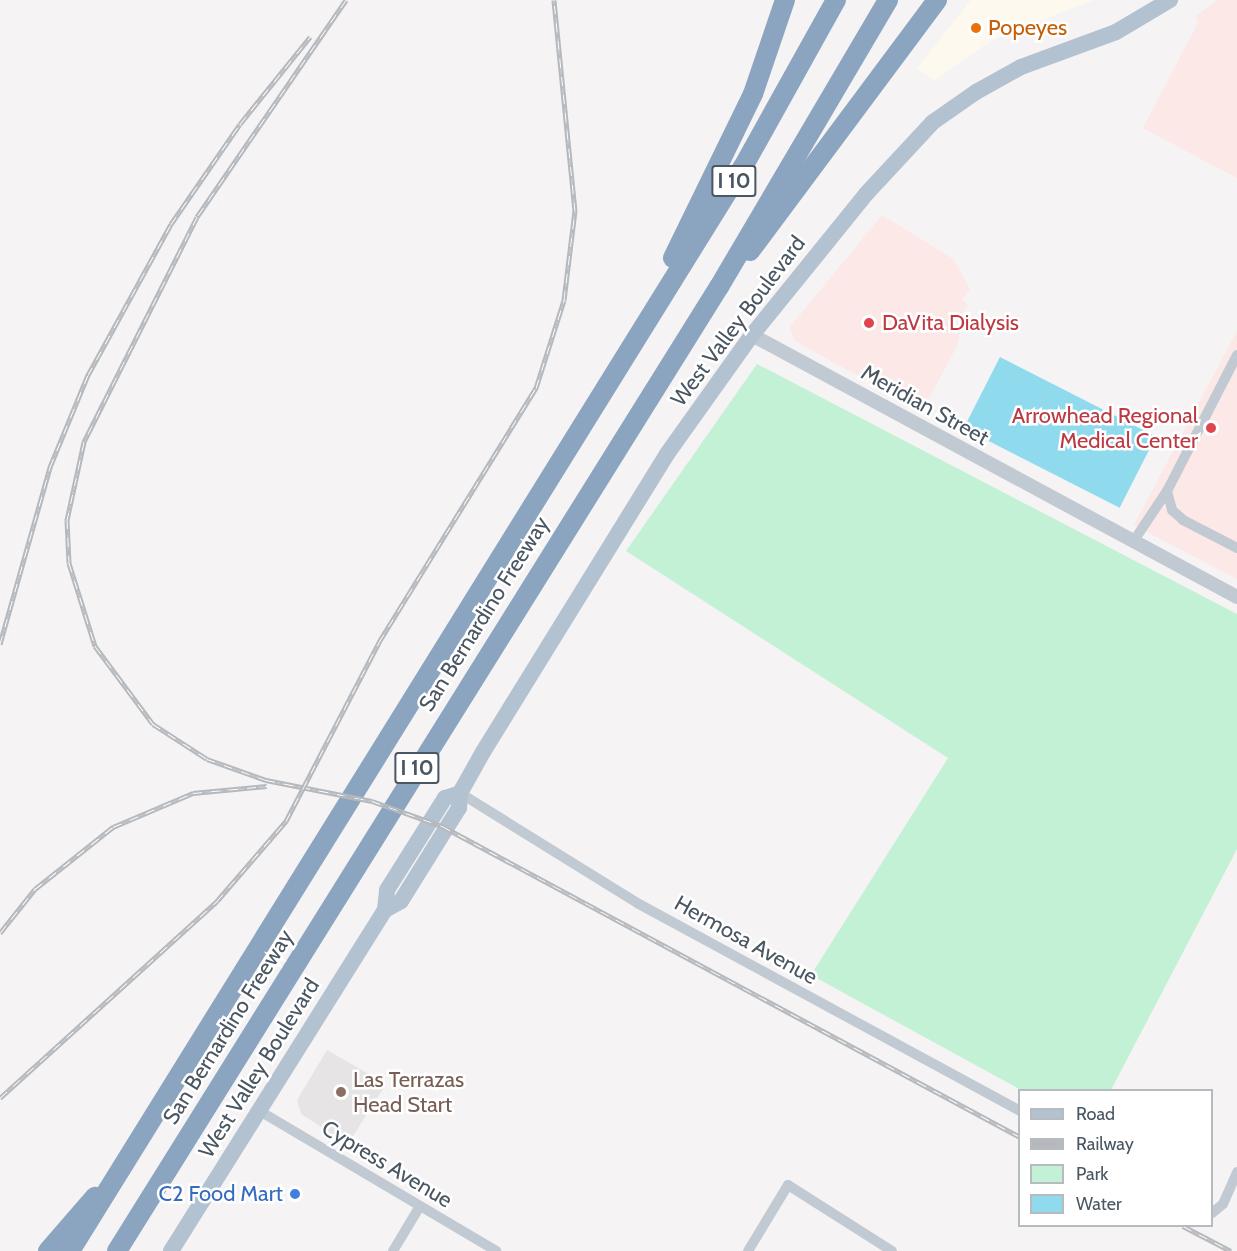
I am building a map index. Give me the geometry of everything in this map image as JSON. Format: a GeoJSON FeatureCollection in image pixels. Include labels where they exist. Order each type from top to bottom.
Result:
{"type":"FeatureCollection","features":[{"type":"Feature","properties":{"kind":"highway"},"geometry":{"type":"LineString","coordinates":[[624,358],[753,94],[785,0]]}},
{"type":"Feature","properties":{"kind":"highway","name":"San Bernardino Freeway"},"geometry":{"type":"LineString","coordinates":[[70,1251],[743,167],[836,0]]}},
{"type":"Feature","properties":{"kind":"highway","name":"San Bernardino Freeway"},"geometry":{"type":"LineString","coordinates":[[117,1251],[719,287],[888,0]]}},
{"type":"Feature","properties":{"kind":"highway"},"geometry":{"type":"LineString","coordinates":[[719,287],[765,235],[937,0]]}},
{"type":"Feature","properties":{"kind":"highway"},"geometry":{"type":"LineString","coordinates":[[48,1251],[114,1179]]}},
{"type":"Feature","properties":{"kind":"main road","name":"West Valley Boulevard"},"geometry":{"type":"LineString","coordinates":[[171,1251],[385,910],[387,890],[445,798],[460,793],[648,483],[752,335],[866,194],[933,122],[1021,67],[1116,32],[1170,0]]}},
{"type":"Feature","properties":{"kind":"street","name":"Meridian Street"},"geometry":{"type":"LineString","coordinates":[[752,335],[1237,597]]}},
{"type":"Feature","properties":{"kind":"street"},"geometry":{"type":"LineString","coordinates":[[1133,542],[1167,491],[1237,355]]}},
{"type":"Feature","properties":{"kind":"street"},"geometry":{"type":"LineString","coordinates":[[1167,491],[1172,510],[1183,520],[1237,548]]}},
{"type":"Feature","properties":{"kind":"street","name":"Hermosa Avenue"},"geometry":{"type":"LineString","coordinates":[[460,793],[639,904],[1018,1111]]}},
{"type":"Feature","properties":{"kind":"street","name":"Cypress Avenue"},"geometry":{"type":"LineString","coordinates":[[258,1110],[496,1251]]}},
{"type":"Feature","properties":{"kind":"street"},"geometry":{"type":"LineString","coordinates":[[1213,1212],[1223,1204],[1237,1172]]}},
{"type":"Feature","properties":{"kind":"street"},"geometry":{"type":"LineString","coordinates":[[748,1251],[788,1185],[892,1251]]}},
{"type":"Feature","properties":{"kind":"street"},"geometry":{"type":"LineString","coordinates":[[393,1251],[420,1206]]}},
{"type":"Feature","properties":{"kind":"shaded area"},"geometry":{"type":"Polygon","coordinates":[[[971,0],[1093,0],[992,40],[934,81],[917,68],[971,0]]]}},
{"type":"Feature","properties":{"kind":"shaded area"},"geometry":{"type":"Polygon","coordinates":[[[1217,0],[1237,0],[1237,178],[1143,128],[1198,23],[1196,16],[1217,0]]]}},
{"type":"Feature","properties":{"kind":"shaded area"},"geometry":{"type":"Polygon","coordinates":[[[882,215],[953,259],[970,289],[962,299],[968,306],[950,327],[960,332],[957,346],[922,411],[795,341],[790,327],[882,215]]]}},
{"type":"Feature","properties":{"kind":"shaded area","name":"Arrowhead Regional Medical Center"},"geometry":{"type":"Polygon","coordinates":[[[1237,331],[1237,579],[1134,525],[1237,331]]]}},
{"type":"Feature","properties":{"kind":"shaded area","name":"Las Terrazas Head Start"},"geometry":{"type":"Polygon","coordinates":[[[327,1050],[386,1084],[348,1144],[301,1114],[297,1100],[327,1050]]]}},
{"type":"Feature","properties":{"kind":"green space"},"geometry":{"type":"Polygon","coordinates":[[[757,364],[1237,614],[1237,849],[1112,1089],[1019,1089],[811,975],[948,758],[626,551],[757,364]]]}},
{"type":"Feature","properties":{"kind":"water"},"geometry":{"type":"Polygon","coordinates":[[[1000,357],[1156,436],[1120,508],[964,428],[1000,357]]]}},
{"type":"Feature","properties":{"kind":"railway"},"geometry":{"type":"LineString","coordinates":[[346,0],[197,217],[84,442],[67,520],[69,563],[95,646],[153,724],[207,759],[266,780],[372,801],[442,826],[1018,1136]]}},
{"type":"Feature","properties":{"kind":"railway"},"geometry":{"type":"LineString","coordinates":[[0,1098],[217,901],[286,821],[379,642],[536,388],[564,300],[575,211],[554,0]]}},
{"type":"Feature","properties":{"kind":"railway"},"geometry":{"type":"LineString","coordinates":[[0,644],[50,467],[88,375],[171,224],[240,124],[310,37]]}},
{"type":"Feature","properties":{"kind":"railway"},"geometry":{"type":"LineString","coordinates":[[0,933],[35,889],[113,827],[193,793],[267,786]]}},
{"type":"Feature","properties":{"kind":"railway"},"geometry":{"type":"LineString","coordinates":[[1185,1227],[1231,1251]]}},
{"type":"Feature","properties":{"kind":"place","name":"Popeyes"},"geometry":{"type":"Point","coordinates":[976,28]}},
{"type":"Feature","properties":{"kind":"place","name":"DaVita Dialysis"},"geometry":{"type":"Point","coordinates":[869,323]}},
{"type":"Feature","properties":{"kind":"place","name":"Arrowhead Regional Medical Center"},"geometry":{"type":"Point","coordinates":[1211,428]}},
{"type":"Feature","properties":{"kind":"place","name":"Las Terrazas Head Start"},"geometry":{"type":"Point","coordinates":[341,1092]}},
{"type":"Feature","properties":{"kind":"place","name":"C2 Food Mart"},"geometry":{"type":"Point","coordinates":[295,1194]}}]}
